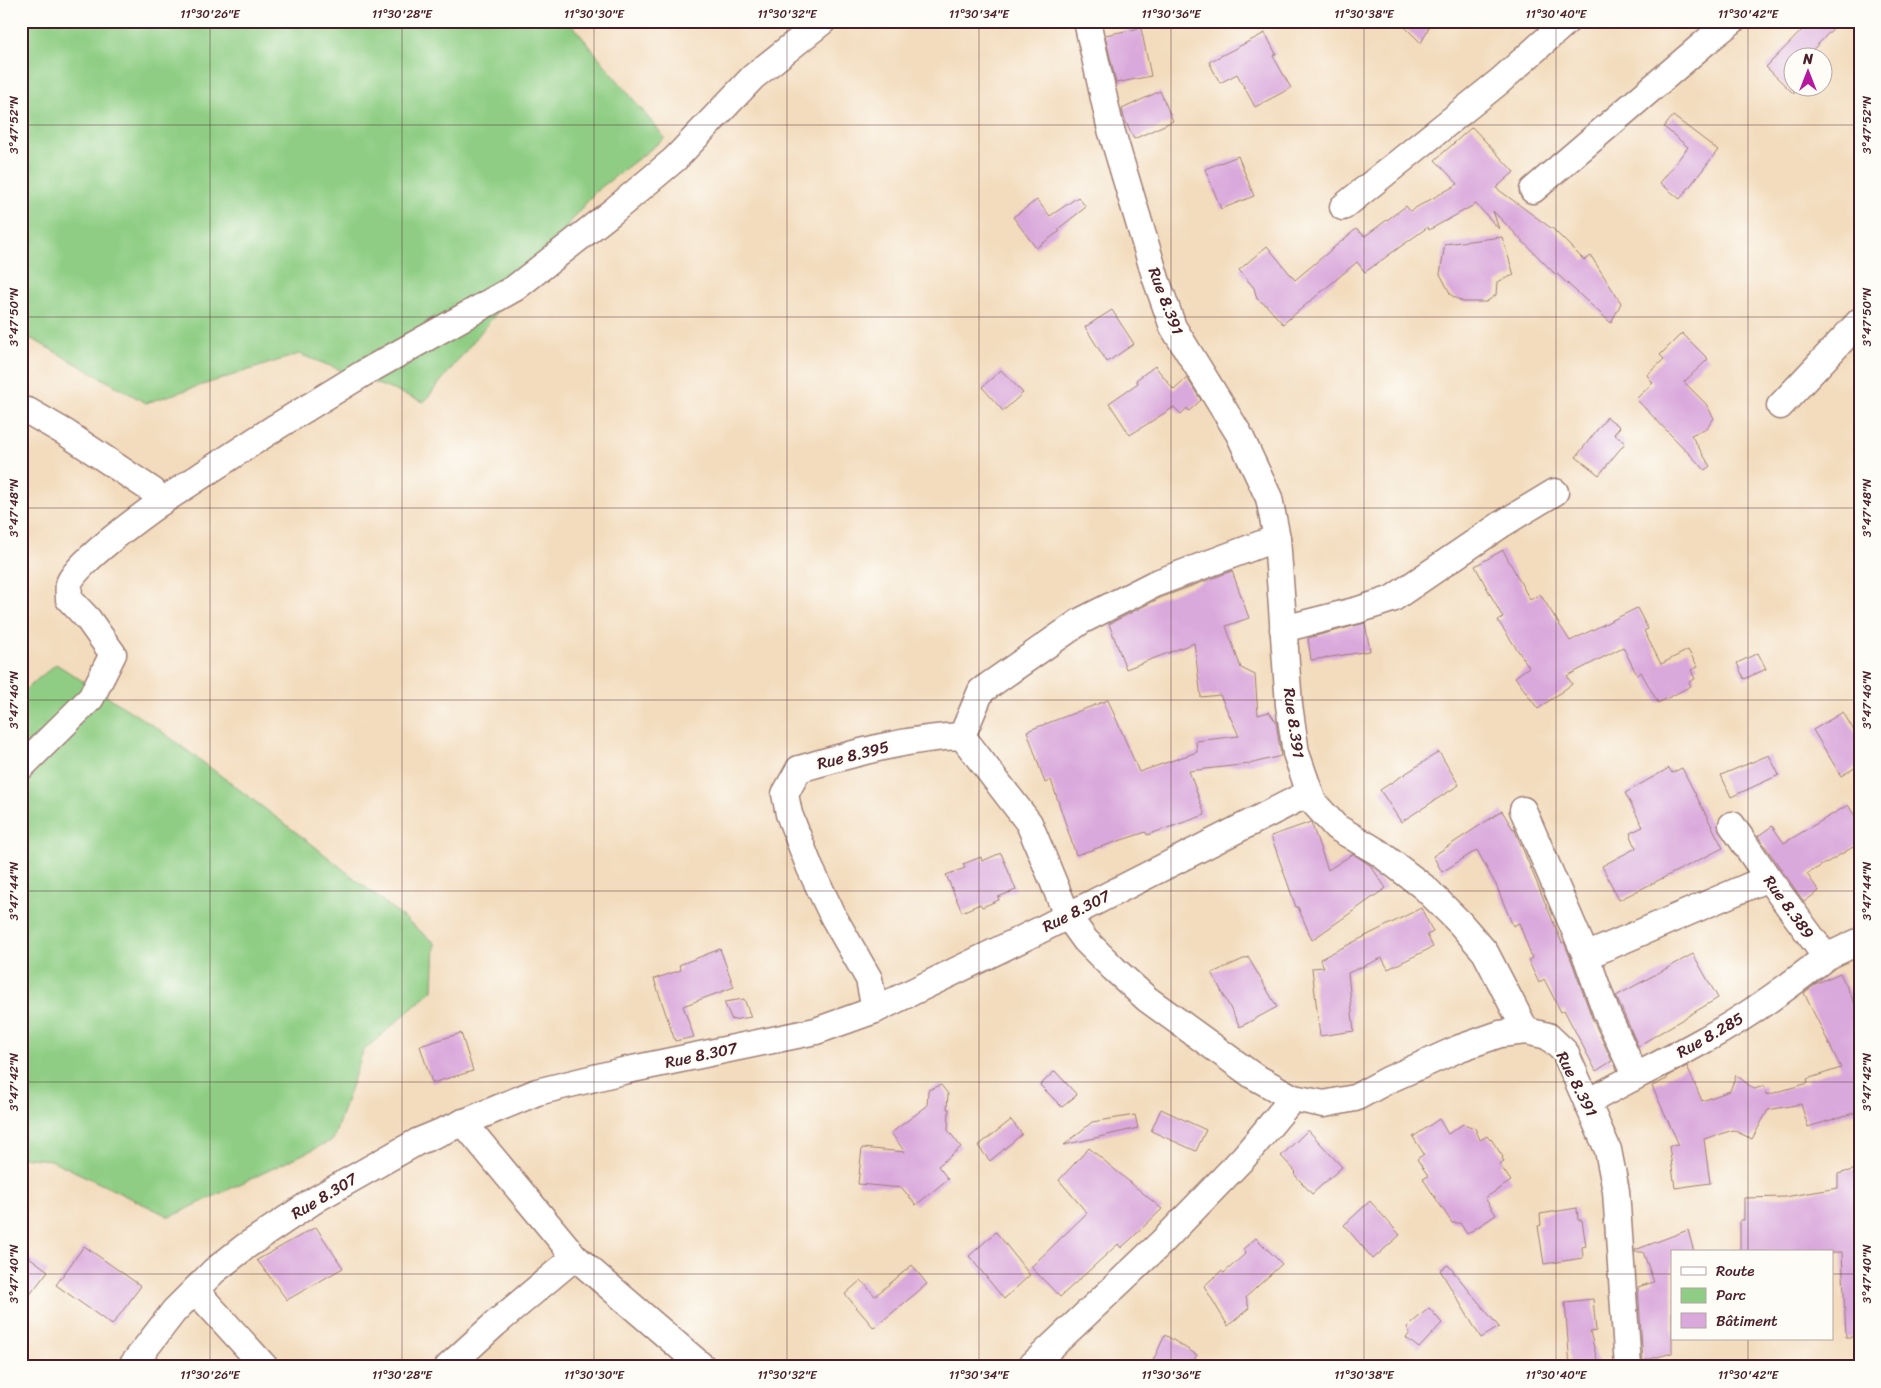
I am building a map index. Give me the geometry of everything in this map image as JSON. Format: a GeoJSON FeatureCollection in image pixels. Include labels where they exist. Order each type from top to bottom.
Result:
{"type":"FeatureCollection","features":[{"type":"Feature","properties":{"kind":"street"},"geometry":{"type":"LineString","coordinates":[[21,767],[91,698],[113,654],[88,619],[68,599],[69,582],[79,569],[112,539],[161,502],[276,427],[364,373],[515,288],[612,212],[675,159],[752,77],[824,21]]}},
{"type":"Feature","properties":{"kind":"street","name":"Rue 8.391"},"geometry":{"type":"LineString","coordinates":[[1087,21],[1110,126],[1156,279],[1173,328],[1239,434],[1269,498],[1277,538],[1289,706],[1296,753],[1309,793],[1313,802],[1336,827],[1378,852],[1425,888],[1460,923],[1485,952],[1526,1031],[1548,1036],[1565,1052],[1608,1150],[1616,1191],[1628,1367]]}},
{"type":"Feature","properties":{"kind":"street"},"geometry":{"type":"LineString","coordinates":[[1343,207],[1500,81],[1567,21]]}},
{"type":"Feature","properties":{"kind":"street"},"geometry":{"type":"LineString","coordinates":[[1533,190],[1732,21]]}},
{"type":"Feature","properties":{"kind":"street"},"geometry":{"type":"LineString","coordinates":[[1780,406],[1860,321]]}},
{"type":"Feature","properties":{"kind":"street"},"geometry":{"type":"LineString","coordinates":[[28,410],[153,491],[161,502]]}},
{"type":"Feature","properties":{"kind":"street"},"geometry":{"type":"LineString","coordinates":[[1284,629],[1392,599],[1502,524],[1555,492]]}},
{"type":"Feature","properties":{"kind":"street"},"geometry":{"type":"LineString","coordinates":[[1277,538],[1154,584],[1081,621],[981,691],[962,736],[1029,823],[1067,915],[1085,940],[1148,999],[1252,1074],[1293,1098],[1324,1104],[1355,1098],[1388,1080],[1460,1048],[1500,1034],[1526,1031]]}},
{"type":"Feature","properties":{"kind":"street","name":"Rue 8.395"},"geometry":{"type":"LineString","coordinates":[[875,1010],[869,979],[834,918],[810,868],[788,814],[785,794],[799,769],[868,750],[931,737],[962,736]]}},
{"type":"Feature","properties":{"kind":"street","name":"Rue 8.307"},"geometry":{"type":"LineString","coordinates":[[131,1367],[174,1311],[214,1271],[246,1246],[318,1198],[417,1142],[536,1092],[623,1071],[816,1031],[875,1010],[1309,793]]}},
{"type":"Feature","properties":{"kind":"street"},"geometry":{"type":"LineString","coordinates":[[1523,810],[1586,956],[1606,1012],[1635,1075]]}},
{"type":"Feature","properties":{"kind":"street","name":"Rue 8.389"},"geometry":{"type":"LineString","coordinates":[[1732,825],[1826,957]]}},
{"type":"Feature","properties":{"kind":"street"},"geometry":{"type":"LineString","coordinates":[[1586,956],[1768,878]]}},
{"type":"Feature","properties":{"kind":"street"},"geometry":{"type":"LineString","coordinates":[[1826,957],[1860,942]]}},
{"type":"Feature","properties":{"kind":"street","name":"Rue 8.285"},"geometry":{"type":"LineString","coordinates":[[1588,1102],[1635,1075],[1707,1039],[1765,1003],[1826,957]]}},
{"type":"Feature","properties":{"kind":"street"},"geometry":{"type":"LineString","coordinates":[[1030,1367],[1161,1243],[1244,1156],[1293,1098]]}},
{"type":"Feature","properties":{"kind":"street"},"geometry":{"type":"LineString","coordinates":[[463,1122],[575,1257],[703,1367]]}},
{"type":"Feature","properties":{"kind":"street"},"geometry":{"type":"LineString","coordinates":[[448,1367],[495,1324],[575,1257]]}},
{"type":"Feature","properties":{"kind":"street"},"geometry":{"type":"LineString","coordinates":[[194,1290],[265,1367]]}},
{"type":"Feature","properties":{"kind":"green space"},"geometry":{"type":"Polygon","coordinates":[[[21,21],[569,21],[665,138],[595,192],[424,402],[299,354],[146,403],[34,340],[21,337],[21,21]]]}},
{"type":"Feature","properties":{"kind":"green space"},"geometry":{"type":"Polygon","coordinates":[[[56,664],[160,730],[313,845],[435,943],[433,990],[363,1051],[333,1140],[170,1217],[51,1160],[21,1157],[21,693],[56,664]]]}},
{"type":"Feature","properties":{"kind":"building"},"geometry":{"type":"Polygon","coordinates":[[[1399,21],[1432,21],[1421,43],[1399,21]]]}},
{"type":"Feature","properties":{"kind":"building"},"geometry":{"type":"Polygon","coordinates":[[[1811,21],[1840,21],[1814,48],[1785,48],[1811,21]]]}},
{"type":"Feature","properties":{"kind":"building"},"geometry":{"type":"Polygon","coordinates":[[[1141,28],[1151,76],[1116,83],[1105,35],[1141,28]]]}},
{"type":"Feature","properties":{"kind":"building"},"geometry":{"type":"Polygon","coordinates":[[[1265,33],[1276,54],[1273,56],[1291,88],[1255,107],[1237,74],[1220,83],[1209,62],[1265,33]]]}},
{"type":"Feature","properties":{"kind":"building"},"geometry":{"type":"Polygon","coordinates":[[[1784,49],[1784,84],[1766,67],[1784,49]]]}},
{"type":"Feature","properties":{"kind":"building"},"geometry":{"type":"Polygon","coordinates":[[[1160,91],[1173,121],[1134,139],[1122,109],[1160,91]]]}},
{"type":"Feature","properties":{"kind":"building"},"geometry":{"type":"Polygon","coordinates":[[[1673,116],[1718,150],[1680,199],[1660,183],[1688,147],[1664,127],[1673,116]]]}},
{"type":"Feature","properties":{"kind":"building"},"geometry":{"type":"Polygon","coordinates":[[[1472,127],[1514,172],[1496,188],[1552,228],[1584,260],[1591,256],[1621,303],[1611,323],[1556,275],[1493,211],[1499,229],[1476,204],[1429,230],[1428,227],[1365,272],[1357,262],[1283,324],[1266,305],[1257,299],[1254,288],[1239,270],[1267,246],[1295,280],[1356,229],[1365,236],[1406,206],[1410,211],[1458,184],[1435,160],[1472,127]]]}},
{"type":"Feature","properties":{"kind":"building"},"geometry":{"type":"Polygon","coordinates":[[[1238,156],[1254,196],[1221,209],[1205,169],[1238,156]]]}},
{"type":"Feature","properties":{"kind":"building"},"geometry":{"type":"Polygon","coordinates":[[[1078,197],[1086,207],[1058,229],[1060,231],[1036,248],[1013,217],[1037,200],[1050,216],[1078,197]]]}},
{"type":"Feature","properties":{"kind":"building"},"geometry":{"type":"Polygon","coordinates":[[[1502,237],[1514,275],[1497,282],[1496,295],[1486,302],[1463,302],[1451,295],[1440,274],[1445,244],[1502,237]]]}},
{"type":"Feature","properties":{"kind":"building"},"geometry":{"type":"Polygon","coordinates":[[[1112,310],[1134,344],[1107,362],[1085,327],[1112,310]]]}},
{"type":"Feature","properties":{"kind":"building"},"geometry":{"type":"Polygon","coordinates":[[[1682,333],[1708,359],[1684,382],[1706,404],[1714,418],[1707,428],[1691,435],[1710,466],[1705,470],[1636,399],[1653,383],[1647,375],[1664,359],[1660,355],[1682,333]]]}},
{"type":"Feature","properties":{"kind":"building"},"geometry":{"type":"Polygon","coordinates":[[[1155,366],[1174,390],[1187,378],[1201,400],[1189,411],[1187,408],[1181,414],[1174,407],[1130,435],[1109,403],[1138,383],[1136,380],[1155,366]]]}},
{"type":"Feature","properties":{"kind":"building"},"geometry":{"type":"Polygon","coordinates":[[[1001,370],[1023,393],[1003,411],[982,387],[1001,370]]]}},
{"type":"Feature","properties":{"kind":"building"},"geometry":{"type":"Polygon","coordinates":[[[1607,417],[1620,427],[1614,434],[1625,443],[1599,475],[1576,457],[1607,417]]]}},
{"type":"Feature","properties":{"kind":"building"},"geometry":{"type":"Polygon","coordinates":[[[1503,550],[1530,600],[1540,594],[1570,641],[1637,608],[1648,629],[1644,631],[1661,664],[1688,650],[1698,667],[1691,670],[1695,679],[1689,682],[1691,686],[1658,703],[1641,672],[1637,675],[1623,647],[1567,676],[1572,684],[1538,709],[1515,677],[1529,667],[1498,621],[1503,618],[1475,566],[1503,550]]]}},
{"type":"Feature","properties":{"kind":"building"},"geometry":{"type":"Polygon","coordinates":[[[1232,571],[1249,618],[1226,626],[1241,668],[1255,675],[1258,715],[1269,712],[1276,722],[1281,756],[1249,764],[1189,771],[1205,815],[1147,835],[1146,832],[1076,855],[1051,780],[1045,783],[1027,731],[1108,700],[1139,772],[1197,752],[1196,741],[1239,736],[1220,695],[1201,697],[1194,643],[1126,669],[1109,624],[1160,598],[1232,571]]]}},
{"type":"Feature","properties":{"kind":"building"},"geometry":{"type":"Polygon","coordinates":[[[1365,623],[1370,651],[1311,660],[1308,638],[1365,623]]]}},
{"type":"Feature","properties":{"kind":"building"},"geometry":{"type":"Polygon","coordinates":[[[1758,653],[1766,669],[1744,679],[1737,663],[1758,653]]]}},
{"type":"Feature","properties":{"kind":"building"},"geometry":{"type":"Polygon","coordinates":[[[1843,712],[1860,741],[1860,765],[1841,776],[1813,730],[1843,712]]]}},
{"type":"Feature","properties":{"kind":"building"},"geometry":{"type":"Polygon","coordinates":[[[1439,752],[1459,785],[1401,822],[1380,790],[1439,752]]]}},
{"type":"Feature","properties":{"kind":"building"},"geometry":{"type":"Polygon","coordinates":[[[1769,755],[1779,775],[1731,797],[1721,775],[1769,755]]]}},
{"type":"Feature","properties":{"kind":"building"},"geometry":{"type":"Polygon","coordinates":[[[1669,768],[1672,773],[1682,768],[1723,848],[1619,900],[1602,866],[1636,848],[1630,833],[1643,827],[1625,793],[1669,768]]]}},
{"type":"Feature","properties":{"kind":"building"},"geometry":{"type":"Polygon","coordinates":[[[1848,805],[1860,824],[1860,843],[1807,874],[1819,891],[1804,902],[1758,836],[1772,826],[1784,843],[1848,805]]]}},
{"type":"Feature","properties":{"kind":"building"},"geometry":{"type":"Polygon","coordinates":[[[1502,811],[1514,828],[1562,943],[1564,942],[1592,1018],[1612,1061],[1596,1071],[1564,1010],[1561,1012],[1544,979],[1539,983],[1528,960],[1532,958],[1519,923],[1513,926],[1496,885],[1477,850],[1442,872],[1433,856],[1502,811]]]}},
{"type":"Feature","properties":{"kind":"building"},"geometry":{"type":"Polygon","coordinates":[[[1311,822],[1328,870],[1353,854],[1370,865],[1386,888],[1312,940],[1298,907],[1296,907],[1271,836],[1311,822]]]}},
{"type":"Feature","properties":{"kind":"building"},"geometry":{"type":"Polygon","coordinates":[[[1001,853],[1016,890],[998,897],[999,900],[982,907],[980,904],[962,912],[946,875],[965,868],[963,864],[981,857],[982,861],[1001,853]]]}},
{"type":"Feature","properties":{"kind":"building"},"geometry":{"type":"Polygon","coordinates":[[[1421,908],[1433,932],[1427,935],[1433,947],[1388,969],[1382,958],[1348,973],[1354,1031],[1320,1036],[1312,968],[1324,967],[1320,959],[1421,908]]]}},
{"type":"Feature","properties":{"kind":"building"},"geometry":{"type":"Polygon","coordinates":[[[720,949],[734,987],[683,1006],[694,1037],[675,1041],[654,979],[681,970],[679,965],[720,949]]]}},
{"type":"Feature","properties":{"kind":"building"},"geometry":{"type":"Polygon","coordinates":[[[1693,954],[1718,998],[1638,1046],[1616,996],[1693,954]]]}},
{"type":"Feature","properties":{"kind":"building"},"geometry":{"type":"Polygon","coordinates":[[[1248,957],[1277,1007],[1240,1027],[1212,973],[1248,957]]]}},
{"type":"Feature","properties":{"kind":"building"},"geometry":{"type":"Polygon","coordinates":[[[1840,973],[1860,1014],[1860,1111],[1808,1127],[1801,1104],[1768,1110],[1752,1139],[1733,1130],[1704,1139],[1710,1183],[1675,1188],[1669,1146],[1679,1145],[1652,1086],[1687,1066],[1702,1101],[1730,1091],[1736,1075],[1754,1089],[1764,1086],[1767,1095],[1808,1083],[1807,1079],[1841,1068],[1804,993],[1815,984],[1840,973]]]}},
{"type":"Feature","properties":{"kind":"building"},"geometry":{"type":"Polygon","coordinates":[[[744,999],[751,1017],[732,1020],[724,1002],[744,999]]]}},
{"type":"Feature","properties":{"kind":"building"},"geometry":{"type":"Polygon","coordinates":[[[461,1033],[473,1071],[432,1083],[420,1046],[461,1033]]]}},
{"type":"Feature","properties":{"kind":"building"},"geometry":{"type":"Polygon","coordinates":[[[1055,1071],[1077,1095],[1062,1107],[1040,1085],[1055,1071]]]}},
{"type":"Feature","properties":{"kind":"building"},"geometry":{"type":"Polygon","coordinates":[[[941,1085],[948,1094],[948,1130],[961,1147],[938,1166],[948,1179],[916,1205],[902,1188],[858,1184],[862,1148],[905,1152],[891,1133],[927,1106],[928,1090],[941,1085]]]}},
{"type":"Feature","properties":{"kind":"building"},"geometry":{"type":"Polygon","coordinates":[[[1161,1109],[1206,1130],[1196,1151],[1151,1131],[1161,1109]]]}},
{"type":"Feature","properties":{"kind":"building"},"geometry":{"type":"Polygon","coordinates":[[[1135,1115],[1138,1128],[1064,1145],[1092,1122],[1135,1115]]]}},
{"type":"Feature","properties":{"kind":"building"},"geometry":{"type":"Polygon","coordinates":[[[1439,1119],[1448,1134],[1463,1124],[1475,1128],[1480,1140],[1487,1136],[1491,1139],[1503,1157],[1504,1162],[1500,1165],[1511,1181],[1485,1198],[1496,1215],[1467,1234],[1460,1223],[1452,1223],[1423,1179],[1428,1176],[1417,1159],[1424,1154],[1413,1137],[1439,1119]]]}},
{"type":"Feature","properties":{"kind":"building"},"geometry":{"type":"Polygon","coordinates":[[[1011,1120],[1022,1134],[990,1161],[978,1146],[1011,1120]]]}},
{"type":"Feature","properties":{"kind":"building"},"geometry":{"type":"Polygon","coordinates":[[[1308,1130],[1342,1167],[1312,1194],[1294,1174],[1296,1172],[1281,1156],[1308,1130]]]}},
{"type":"Feature","properties":{"kind":"building"},"geometry":{"type":"Polygon","coordinates":[[[1089,1148],[1162,1209],[1121,1248],[1118,1244],[1060,1297],[1031,1267],[1087,1213],[1059,1180],[1089,1148]]]}},
{"type":"Feature","properties":{"kind":"building"},"geometry":{"type":"Polygon","coordinates":[[[1860,1168],[1860,1337],[1846,1337],[1842,1252],[1834,1252],[1834,1250],[1740,1250],[1740,1220],[1744,1220],[1744,1198],[1785,1197],[1838,1188],[1838,1174],[1860,1168]]]}},
{"type":"Feature","properties":{"kind":"building"},"geometry":{"type":"Polygon","coordinates":[[[1370,1201],[1400,1235],[1373,1259],[1344,1225],[1370,1201]]]}},
{"type":"Feature","properties":{"kind":"building"},"geometry":{"type":"Polygon","coordinates":[[[1577,1208],[1578,1220],[1582,1220],[1586,1246],[1582,1247],[1583,1258],[1544,1264],[1538,1226],[1541,1225],[1540,1214],[1577,1208]]]}},
{"type":"Feature","properties":{"kind":"building"},"geometry":{"type":"Polygon","coordinates":[[[316,1227],[343,1268],[287,1300],[257,1260],[316,1227]]]}},
{"type":"Feature","properties":{"kind":"building"},"geometry":{"type":"Polygon","coordinates":[[[1688,1230],[1693,1250],[1671,1250],[1672,1353],[1643,1361],[1638,1287],[1654,1282],[1643,1252],[1635,1252],[1635,1250],[1688,1230]]]}},
{"type":"Feature","properties":{"kind":"building"},"geometry":{"type":"Polygon","coordinates":[[[996,1232],[1030,1275],[1004,1299],[969,1256],[996,1232]]]}},
{"type":"Feature","properties":{"kind":"building"},"geometry":{"type":"Polygon","coordinates":[[[1256,1238],[1282,1264],[1246,1297],[1249,1308],[1228,1326],[1204,1286],[1221,1271],[1224,1273],[1246,1253],[1243,1249],[1256,1238]]]}},
{"type":"Feature","properties":{"kind":"building"},"geometry":{"type":"Polygon","coordinates":[[[84,1246],[141,1286],[112,1325],[56,1285],[84,1246]]]}},
{"type":"Feature","properties":{"kind":"building"},"geometry":{"type":"Polygon","coordinates":[[[21,1251],[48,1271],[21,1306],[21,1251]]]}},
{"type":"Feature","properties":{"kind":"building"},"geometry":{"type":"Polygon","coordinates":[[[912,1265],[927,1284],[874,1328],[845,1294],[861,1280],[875,1296],[912,1265]]]}},
{"type":"Feature","properties":{"kind":"building"},"geometry":{"type":"Polygon","coordinates":[[[1448,1265],[1499,1327],[1481,1338],[1440,1270],[1448,1265]]]}},
{"type":"Feature","properties":{"kind":"building"},"geometry":{"type":"Polygon","coordinates":[[[1593,1299],[1596,1331],[1590,1332],[1599,1367],[1570,1367],[1565,1302],[1593,1299]]]}},
{"type":"Feature","properties":{"kind":"building"},"geometry":{"type":"Polygon","coordinates":[[[1429,1308],[1442,1323],[1419,1348],[1406,1338],[1410,1333],[1407,1327],[1429,1308]]]}},
{"type":"Feature","properties":{"kind":"building"},"geometry":{"type":"Polygon","coordinates":[[[1165,1335],[1197,1355],[1190,1367],[1150,1367],[1165,1335]]]}}]}
